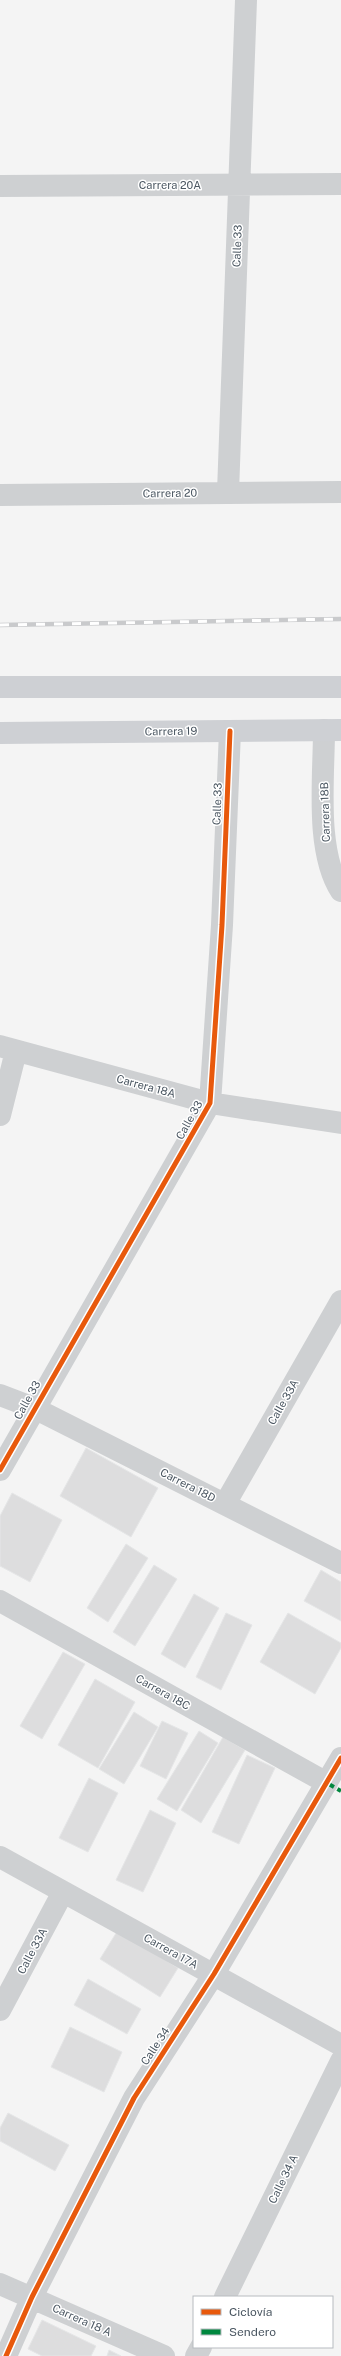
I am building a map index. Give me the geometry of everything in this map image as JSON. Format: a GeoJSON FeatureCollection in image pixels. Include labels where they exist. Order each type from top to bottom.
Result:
{"type":"FeatureCollection","features":[{"type":"Feature","properties":{"kind":"main road"},"geometry":{"type":"LineString","coordinates":[[0,687],[341,687]]}},
{"type":"Feature","properties":{"kind":"main road","name":"Carrera 19"},"geometry":{"type":"LineString","coordinates":[[0,733],[332,730]]}},
{"type":"Feature","properties":{"kind":"street","name":"Calle 33"},"geometry":{"type":"LineString","coordinates":[[228,492],[246,0]]}},
{"type":"Feature","properties":{"kind":"street","name":"Carrera 20A"},"geometry":{"type":"LineString","coordinates":[[0,186],[341,184]]}},
{"type":"Feature","properties":{"kind":"street","name":"Carrera 20"},"geometry":{"type":"LineString","coordinates":[[0,495],[341,492]]}},
{"type":"Feature","properties":{"kind":"street","name":"Carrera 18B"},"geometry":{"type":"LineString","coordinates":[[332,730],[324,819],[327,848],[333,879],[341,891]]}},
{"type":"Feature","properties":{"kind":"street","name":"Calle 33"},"geometry":{"type":"LineString","coordinates":[[0,1470],[34,1408],[210,1103],[222,925],[230,731]]}},
{"type":"Feature","properties":{"kind":"street","name":"Carrera 18A"},"geometry":{"type":"LineString","coordinates":[[8,1049],[210,1103],[341,1123]]}},
{"type":"Feature","properties":{"kind":"street"},"geometry":{"type":"LineString","coordinates":[[0,1115],[8,1049]]}},
{"type":"Feature","properties":{"kind":"street","name":"Calle 33A"},"geometry":{"type":"LineString","coordinates":[[225,1504],[341,1300]]}},
{"type":"Feature","properties":{"kind":"street","name":"Carrera 18D"},"geometry":{"type":"LineString","coordinates":[[0,1395],[34,1408],[341,1563]]}},
{"type":"Feature","properties":{"kind":"street","name":"Carrera 18C"},"geometry":{"type":"LineString","coordinates":[[0,1601],[327,1783]]}},
{"type":"Feature","properties":{"kind":"street","name":"Calle 34"},"geometry":{"type":"LineString","coordinates":[[6,2356],[32,2297],[134,2098],[214,1974],[341,1758]]}},
{"type":"Feature","properties":{"kind":"street","name":"Carrera 17A"},"geometry":{"type":"LineString","coordinates":[[0,1857],[341,2045]]}},
{"type":"Feature","properties":{"kind":"street","name":"Calle 33A"},"geometry":{"type":"LineString","coordinates":[[0,2010],[64,1892]]}},
{"type":"Feature","properties":{"kind":"street","name":"Calle 34 A"},"geometry":{"type":"LineString","coordinates":[[225,2296],[341,2061]]}},
{"type":"Feature","properties":{"kind":"street","name":"Carrera 18 A"},"geometry":{"type":"LineString","coordinates":[[0,2284],[164,2356]]}},
{"type":"Feature","properties":{"kind":"building"},"geometry":{"type":"Polygon","coordinates":[[[86,1448],[158,1488],[131,1537],[60,1496],[86,1448]]]}},
{"type":"Feature","properties":{"kind":"building"},"geometry":{"type":"Polygon","coordinates":[[[12,1493],[62,1520],[30,1582],[0,1566],[0,1516],[12,1493]]]}},
{"type":"Feature","properties":{"kind":"building"},"geometry":{"type":"Polygon","coordinates":[[[126,1544],[148,1558],[108,1622],[87,1608],[126,1544]]]}},
{"type":"Feature","properties":{"kind":"building"},"geometry":{"type":"Polygon","coordinates":[[[154,1565],[177,1579],[135,1646],[113,1632],[154,1565]]]}},
{"type":"Feature","properties":{"kind":"building"},"geometry":{"type":"Polygon","coordinates":[[[321,1570],[341,1582],[341,1621],[304,1601],[321,1570]]]}},
{"type":"Feature","properties":{"kind":"building"},"geometry":{"type":"Polygon","coordinates":[[[194,1594],[219,1608],[185,1668],[161,1654],[194,1594]]]}},
{"type":"Feature","properties":{"kind":"building"},"geometry":{"type":"Polygon","coordinates":[[[226,1613],[252,1625],[221,1690],[196,1677],[226,1613]]]}},
{"type":"Feature","properties":{"kind":"building"},"geometry":{"type":"Polygon","coordinates":[[[288,1613],[341,1643],[341,1648],[315,1694],[260,1662],[288,1613]]]}},
{"type":"Feature","properties":{"kind":"building"},"geometry":{"type":"Polygon","coordinates":[[[63,1652],[85,1664],[42,1739],[20,1726],[63,1652]]]}},
{"type":"Feature","properties":{"kind":"building"},"geometry":{"type":"Polygon","coordinates":[[[95,1679],[135,1702],[98,1768],[58,1745],[95,1679]]]}},
{"type":"Feature","properties":{"kind":"building"},"geometry":{"type":"Polygon","coordinates":[[[134,1712],[158,1727],[124,1784],[99,1769],[134,1712]]]}},
{"type":"Feature","properties":{"kind":"building"},"geometry":{"type":"Polygon","coordinates":[[[162,1721],[188,1733],[166,1779],[140,1766],[162,1721]]]}},
{"type":"Feature","properties":{"kind":"building"},"geometry":{"type":"Polygon","coordinates":[[[199,1731],[218,1743],[177,1811],[157,1799],[199,1731]]]}},
{"type":"Feature","properties":{"kind":"building"},"geometry":{"type":"Polygon","coordinates":[[[223,1737],[245,1750],[201,1823],[181,1810],[223,1737]]]}},
{"type":"Feature","properties":{"kind":"building"},"geometry":{"type":"Polygon","coordinates":[[[247,1755],[275,1768],[239,1844],[212,1832],[247,1755]]]}},
{"type":"Feature","properties":{"kind":"building"},"geometry":{"type":"Polygon","coordinates":[[[89,1778],[118,1793],[88,1852],[59,1838],[89,1778]]]}},
{"type":"Feature","properties":{"kind":"building"},"geometry":{"type":"Polygon","coordinates":[[[150,1810],[176,1823],[143,1892],[116,1880],[150,1810]]]}},
{"type":"Feature","properties":{"kind":"building"},"geometry":{"type":"Polygon","coordinates":[[[118,1930],[178,1968],[160,1997],[100,1959],[118,1930]]]}},
{"type":"Feature","properties":{"kind":"building"},"geometry":{"type":"Polygon","coordinates":[[[88,1979],[141,2009],[127,2034],[74,2005],[88,1979]]]}},
{"type":"Feature","properties":{"kind":"building"},"geometry":{"type":"Polygon","coordinates":[[[70,2027],[122,2052],[104,2092],[51,2067],[70,2027]]]}},
{"type":"Feature","properties":{"kind":"building"},"geometry":{"type":"Polygon","coordinates":[[[8,2113],[69,2145],[55,2171],[0,2141],[0,2128],[8,2113]]]}},
{"type":"Feature","properties":{"kind":"building"},"geometry":{"type":"Polygon","coordinates":[[[42,2320],[96,2346],[91,2356],[42,2356],[28,2349],[42,2320]]]}},
{"type":"Feature","properties":{"kind":"building"},"geometry":{"type":"Polygon","coordinates":[[[109,2350],[121,2356],[107,2356],[109,2350]]]}},
{"type":"Feature","properties":{"kind":"railway"},"geometry":{"type":"LineString","coordinates":[[0,625],[341,619]]}},
{"type":"Feature","properties":{"kind":"marked path"},"geometry":{"type":"LineString","coordinates":[[327,1783],[341,1791]]}},
{"type":"Feature","properties":{"kind":"cycle path"},"geometry":{"type":"LineString","coordinates":[[0,1470],[210,1103],[222,925],[230,731]]}},
{"type":"Feature","properties":{"kind":"cycle path"},"geometry":{"type":"LineString","coordinates":[[6,2356],[32,2297],[134,2098],[214,1974],[341,1758]]}}]}
